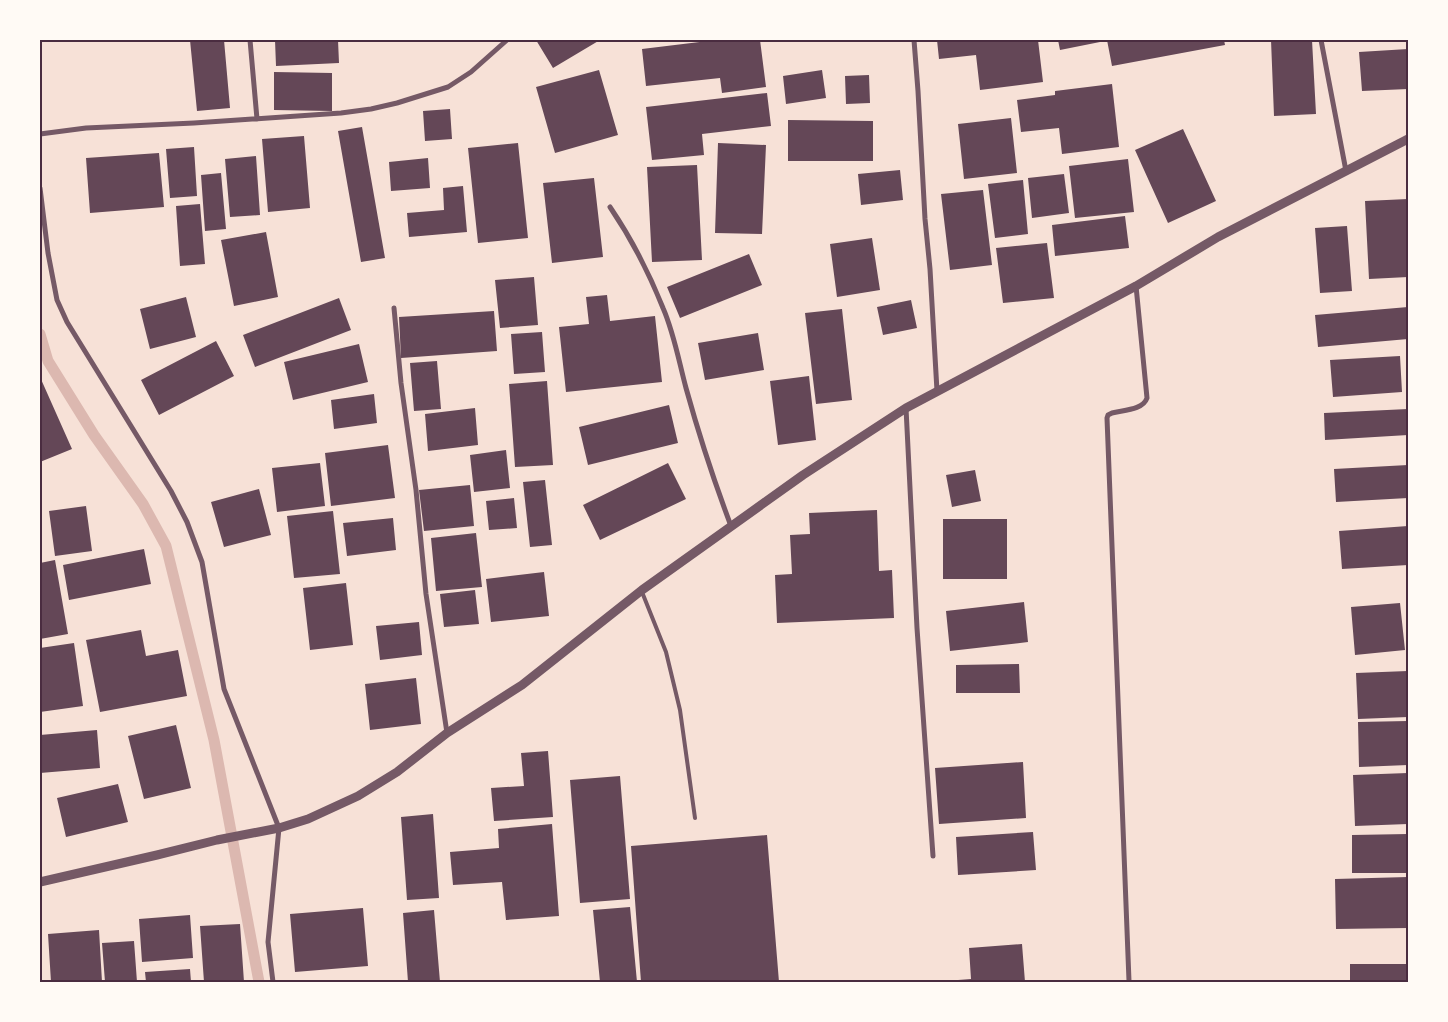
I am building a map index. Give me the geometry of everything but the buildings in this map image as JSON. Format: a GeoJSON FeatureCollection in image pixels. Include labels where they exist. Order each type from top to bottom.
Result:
{"type":"FeatureCollection","features":[{"type":"Feature","properties":{"kind":"street"},"geometry":{"type":"LineString","coordinates":[[250,40],[257,119]]}},
{"type":"Feature","properties":{"kind":"street"},"geometry":{"type":"LineString","coordinates":[[40,134],[86,128],[257,119],[371,108],[448,86],[471,72],[507,40]]}},
{"type":"Feature","properties":{"kind":"street"},"geometry":{"type":"LineString","coordinates":[[914,40],[924,219],[930,269],[937,391]]}},
{"type":"Feature","properties":{"kind":"street"},"geometry":{"type":"LineString","coordinates":[[1321,40],[1346,171]]}},
{"type":"Feature","properties":{"kind":"street"},"geometry":{"type":"LineString","coordinates":[[40,882],[217,840],[279,828],[308,819],[358,796],[397,772],[447,733],[522,684],[642,590],[803,475],[906,408],[1136,286],[1218,237],[1408,139]]}},
{"type":"Feature","properties":{"kind":"street"},"geometry":{"type":"LineString","coordinates":[[40,188],[48,252],[57,300],[67,322],[171,491],[187,522],[202,562],[224,689],[279,828],[268,942],[273,982]]}},
{"type":"Feature","properties":{"kind":"street"},"geometry":{"type":"LineString","coordinates":[[610,207],[640,259],[664,308],[674,338],[702,444],[731,526]]}},
{"type":"Feature","properties":{"kind":"street"},"geometry":{"type":"LineString","coordinates":[[1129,981],[1107,418],[1112,413],[1141,406],[1147,398],[1136,286]]}},
{"type":"Feature","properties":{"kind":"street"},"geometry":{"type":"LineString","coordinates":[[394,308],[401,383],[416,490],[426,594],[447,733]]}},
{"type":"Feature","properties":{"kind":"street"},"geometry":{"type":"LineString","coordinates":[[906,408],[917,628],[933,856]]}},
{"type":"Feature","properties":{"kind":"lane"},"geometry":{"type":"LineString","coordinates":[[642,590],[666,652],[680,710],[695,818]]}},
{"type":"Feature","properties":{"kind":"waterway"},"geometry":{"type":"LineString","coordinates":[[40,334],[48,361],[94,435],[143,504],[166,546],[214,740],[259,982]]}}]}
